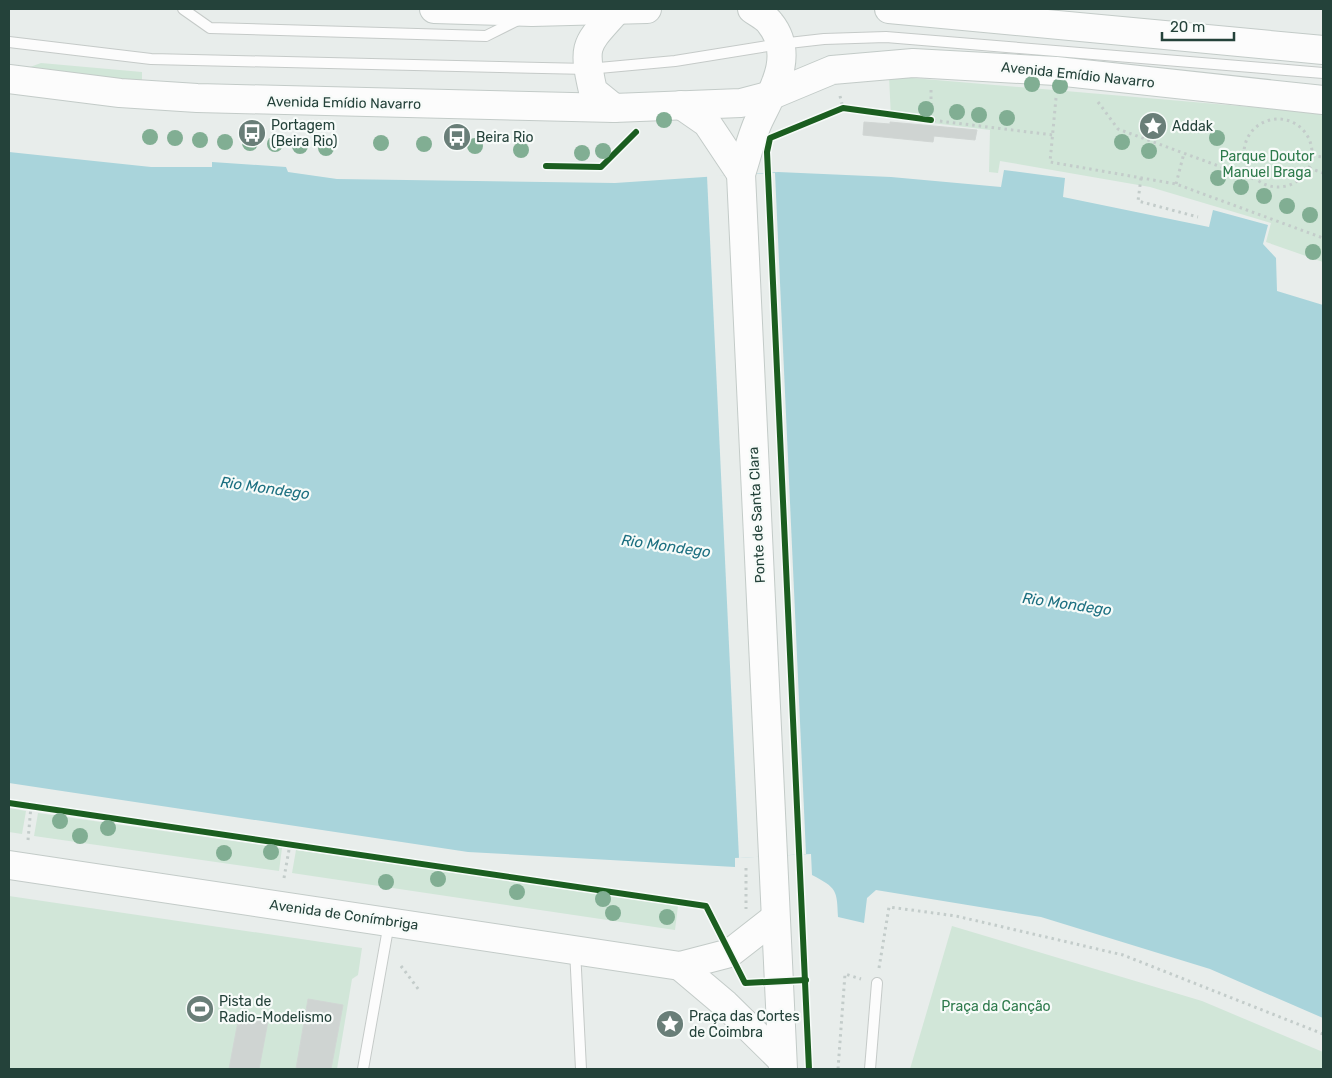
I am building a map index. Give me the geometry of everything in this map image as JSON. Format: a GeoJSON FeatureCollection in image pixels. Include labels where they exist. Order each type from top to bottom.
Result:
{"type":"FeatureCollection","features":[{"type":"Feature","properties":{"kind":"main road"},"geometry":{"type":"LineString","coordinates":[[434,9],[540,12],[647,9]]}},
{"type":"Feature","properties":{"kind":"main road"},"geometry":{"type":"LineString","coordinates":[[614,108],[592,91],[586,52],[592,38],[618,9]]}},
{"type":"Feature","properties":{"kind":"main road"},"geometry":{"type":"LineString","coordinates":[[741,174],[753,134],[772,95],[783,62],[780,44],[770,22],[752,9]]}},
{"type":"Feature","properties":{"kind":"main road"},"geometry":{"type":"LineString","coordinates":[[889,9],[1323,50]]}},
{"type":"Feature","properties":{"kind":"main road","name":"Avenida Emídio Navarro"},"geometry":{"type":"LineString","coordinates":[[9,79],[120,93],[197,98],[614,108],[741,103],[913,63],[983,65],[1323,100]]}},
{"type":"Feature","properties":{"kind":"main road"},"geometry":{"type":"LineString","coordinates":[[681,105],[707,123],[741,174]]}},
{"type":"Feature","properties":{"kind":"main road","name":"Ponte de Santa Clara"},"geometry":{"type":"LineString","coordinates":[[741,174],[782,1065]]}},
{"type":"Feature","properties":{"kind":"main road","name":"Avenida de Conímbriga"},"geometry":{"type":"LineString","coordinates":[[9,865],[680,966]]}},
{"type":"Feature","properties":{"kind":"main road"},"geometry":{"type":"LineString","coordinates":[[680,966],[730,953],[775,918]]}},
{"type":"Feature","properties":{"kind":"main road"},"geometry":{"type":"LineString","coordinates":[[680,966],[725,1004],[782,1065]]}},
{"type":"Feature","properties":{"kind":"lane"},"geometry":{"type":"LineString","coordinates":[[183,9],[210,28],[486,36],[540,12]]}},
{"type":"Feature","properties":{"kind":"lane"},"geometry":{"type":"LineString","coordinates":[[9,42],[151,59],[588,69],[675,61],[824,39],[886,37],[1323,73]]}},
{"type":"Feature","properties":{"kind":"lane"},"geometry":{"type":"LineString","coordinates":[[362,1069],[389,921]]}},
{"type":"Feature","properties":{"kind":"lane"},"geometry":{"type":"LineString","coordinates":[[575,949],[581,1069]]}},
{"type":"Feature","properties":{"kind":"lane"},"geometry":{"type":"LineString","coordinates":[[870,1069],[877,983]]}},
{"type":"Feature","properties":{"kind":"path"},"geometry":{"type":"LineString","coordinates":[[836,81],[843,108]]}},
{"type":"Feature","properties":{"kind":"path"},"geometry":{"type":"LineString","coordinates":[[930,84],[931,120]]}},
{"type":"Feature","properties":{"kind":"path"},"geometry":{"type":"LineString","coordinates":[[1056,98],[1050,162],[1176,184],[1323,238]]}},
{"type":"Feature","properties":{"kind":"path"},"geometry":{"type":"LineString","coordinates":[[1097,102],[1118,129],[1276,187],[1286,186],[1295,182],[1309,168],[1312,156],[1309,138],[1296,123],[1278,119],[1268,120],[1258,125],[1246,142],[1245,163],[1257,180]]}},
{"type":"Feature","properties":{"kind":"path"},"geometry":{"type":"LineString","coordinates":[[779,134],[843,108],[1053,135]]}},
{"type":"Feature","properties":{"kind":"path"},"geometry":{"type":"LineString","coordinates":[[546,166],[601,167],[636,132]]}},
{"type":"Feature","properties":{"kind":"path"},"geometry":{"type":"LineString","coordinates":[[1176,184],[1184,153]]}},
{"type":"Feature","properties":{"kind":"path"},"geometry":{"type":"LineString","coordinates":[[1312,156],[1323,157]]}},
{"type":"Feature","properties":{"kind":"path"},"geometry":{"type":"LineString","coordinates":[[1309,168],[1323,173]]}},
{"type":"Feature","properties":{"kind":"path"},"geometry":{"type":"LineString","coordinates":[[1142,178],[1138,201],[1198,217]]}},
{"type":"Feature","properties":{"kind":"path"},"geometry":{"type":"LineString","coordinates":[[24,805],[41,808]]}},
{"type":"Feature","properties":{"kind":"path"},"geometry":{"type":"LineString","coordinates":[[28,840],[31,806]]}},
{"type":"Feature","properties":{"kind":"path"},"geometry":{"type":"LineString","coordinates":[[281,843],[300,846]]}},
{"type":"Feature","properties":{"kind":"path"},"geometry":{"type":"LineString","coordinates":[[284,878],[290,844]]}},
{"type":"Feature","properties":{"kind":"path"},"geometry":{"type":"LineString","coordinates":[[746,867],[746,912]]}},
{"type":"Feature","properties":{"kind":"path"},"geometry":{"type":"LineString","coordinates":[[838,1069],[845,974],[877,983],[889,907],[956,916],[1123,954],[1323,1034]]}},
{"type":"Feature","properties":{"kind":"path"},"geometry":{"type":"LineString","coordinates":[[401,966],[419,990]]}},
{"type":"Feature","properties":{"kind":"green space"},"geometry":{"type":"Polygon","coordinates":[[[41,63],[142,72],[142,83],[29,71],[30,67],[41,63]]]}},
{"type":"Feature","properties":{"kind":"green space","name":"Parque Doutor Manuel Braga"},"geometry":{"type":"Polygon","coordinates":[[[889,76],[1323,113],[1323,262],[1266,242],[1271,223],[1150,187],[1000,161],[998,173],[989,172],[990,130],[891,118],[889,76]]]}},
{"type":"Feature","properties":{"kind":"green space"},"geometry":{"type":"Polygon","coordinates":[[[9,808],[26,811],[22,834],[9,832],[9,808]]]}},
{"type":"Feature","properties":{"kind":"green space"},"geometry":{"type":"Polygon","coordinates":[[[38,813],[282,848],[279,871],[34,836],[38,813]]]}},
{"type":"Feature","properties":{"kind":"green space"},"geometry":{"type":"Polygon","coordinates":[[[296,850],[678,906],[675,930],[292,873],[296,850]]]}},
{"type":"Feature","properties":{"kind":"green space","name":"Pista de Radio-Modelismo"},"geometry":{"type":"Polygon","coordinates":[[[9,896],[362,948],[358,975],[352,979],[337,1069],[9,1069],[9,896]]]}},
{"type":"Feature","properties":{"kind":"green space","name":"Praça da Canção"},"geometry":{"type":"Polygon","coordinates":[[[952,926],[1202,1001],[1323,1052],[1323,1069],[910,1069],[952,926]]]}},
{"type":"Feature","properties":{"kind":"water","name":"Rio Mondego"},"geometry":{"type":"Polygon","coordinates":[[[9,152],[151,167],[212,167],[212,162],[286,167],[288,172],[337,179],[615,183],[778,172],[891,177],[1001,187],[1004,170],[1065,178],[1063,197],[1209,227],[1213,210],[1268,225],[1263,244],[1276,258],[1277,291],[1323,305],[1323,1018],[1210,969],[1041,917],[876,890],[867,898],[864,923],[838,917],[834,891],[826,883],[812,875],[811,854],[735,858],[735,867],[468,852],[9,783],[9,152]]]}},
{"type":"Feature","properties":{"kind":"pier"},"geometry":{"type":"Polygon","coordinates":[[[775,173],[806,854],[739,858],[707,176],[775,173]]]}},
{"type":"Feature","properties":{"kind":"building"},"geometry":{"type":"Polygon","coordinates":[[[864,122],[890,124],[890,122],[977,130],[975,140],[934,136],[933,142],[863,135],[864,122]]]}},
{"type":"Feature","properties":{"kind":"building"},"geometry":{"type":"Polygon","coordinates":[[[308,999],[343,1005],[331,1069],[296,1069],[308,999]]]}},
{"type":"Feature","properties":{"kind":"building"},"geometry":{"type":"Polygon","coordinates":[[[239,1016],[268,1021],[259,1069],[229,1069],[239,1016]]]}},
{"type":"Feature","properties":{"kind":"cycle path"},"geometry":{"type":"LineString","coordinates":[[809,1069],[767,152],[770,138],[843,108],[931,120]]}},
{"type":"Feature","properties":{"kind":"cycle path"},"geometry":{"type":"LineString","coordinates":[[546,166],[601,167],[636,132]]}},
{"type":"Feature","properties":{"kind":"cycle path"},"geometry":{"type":"LineString","coordinates":[[9,803],[706,906],[745,983],[806,980]]}},
{"type":"Feature","properties":{"kind":"place","name":"Addak"},"geometry":{"type":"Point","coordinates":[1153,126]}},
{"type":"Feature","properties":{"kind":"place","name":"Portagem (Beira Rio)"},"geometry":{"type":"Point","coordinates":[252,133]}},
{"type":"Feature","properties":{"kind":"place","name":"Beira Rio"},"geometry":{"type":"Point","coordinates":[457,137]}},
{"type":"Feature","properties":{"kind":"place","name":"Pista de Radio-Modelismo"},"geometry":{"type":"Point","coordinates":[200,1009]}},
{"type":"Feature","properties":{"kind":"place","name":"Praça das Cortes de Coimbra"},"geometry":{"type":"Point","coordinates":[670,1024]}}]}
